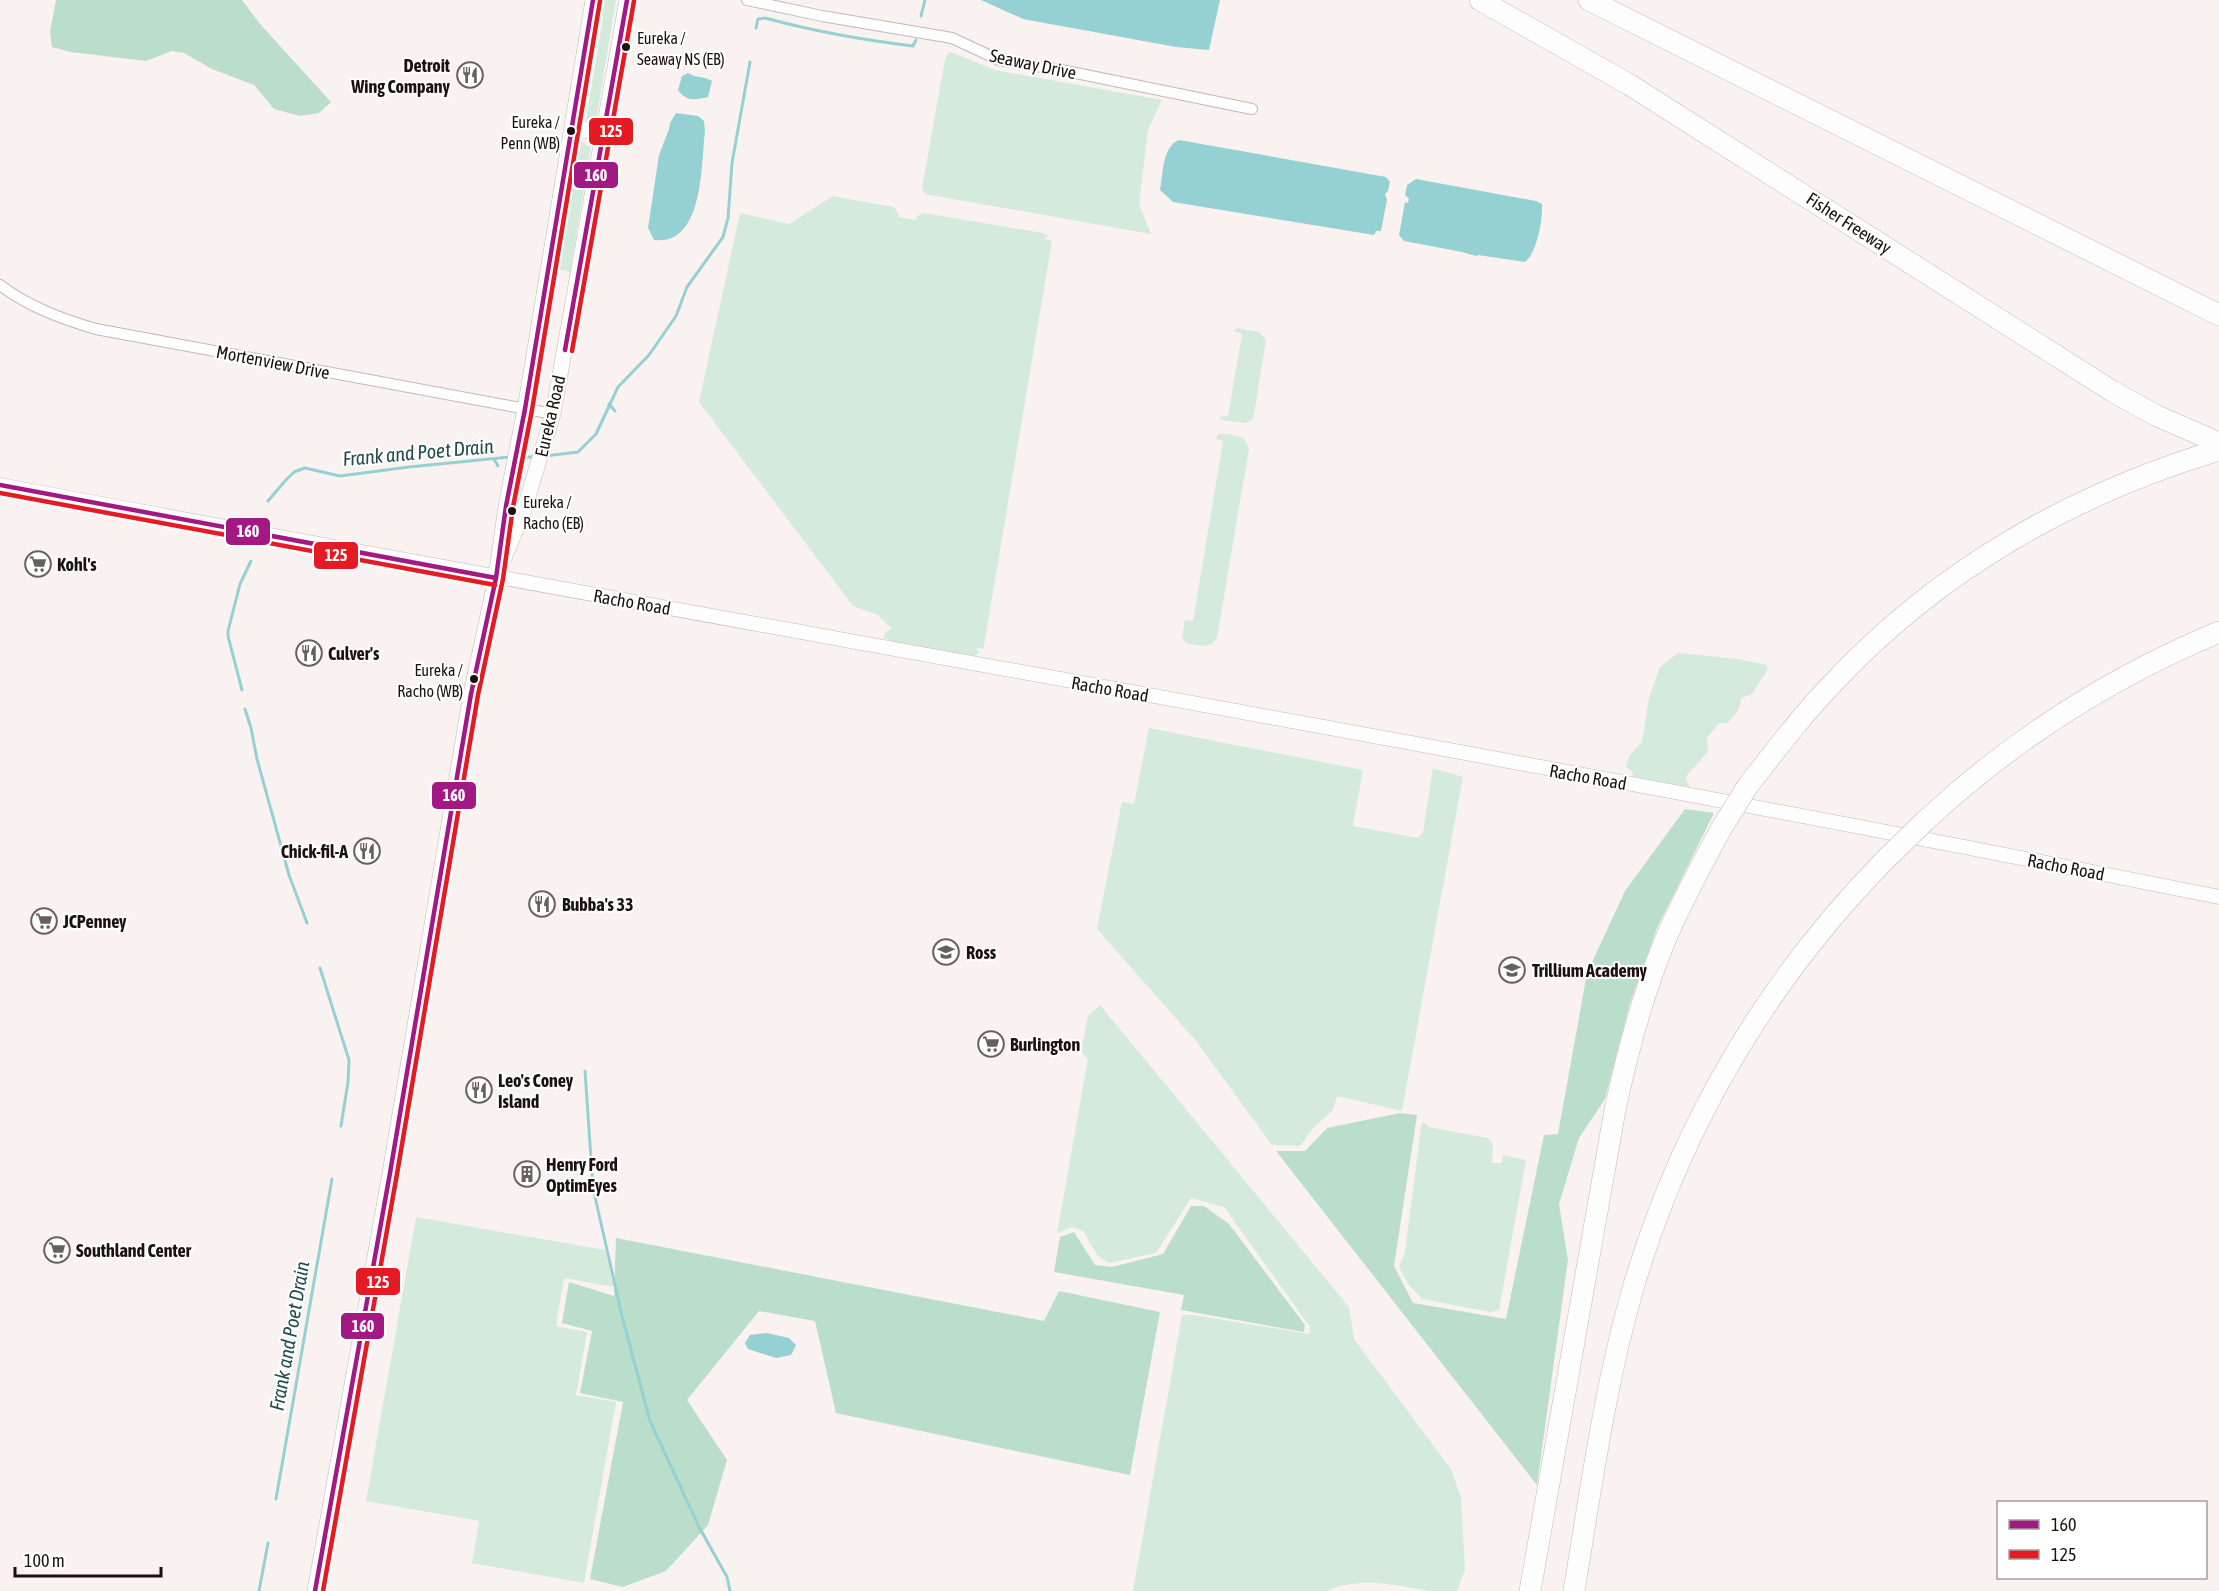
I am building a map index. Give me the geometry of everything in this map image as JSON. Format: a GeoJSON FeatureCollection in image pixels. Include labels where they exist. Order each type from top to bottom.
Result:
{"type":"FeatureCollection","features":[{"type":"Feature","properties":{"kind":"highway","name":"Fisher Freeway"},"geometry":{"type":"LineString","coordinates":[[1480,0],[1660,104],[2112,391],[2178,425],[2219,442]]}},
{"type":"Feature","properties":{"kind":"highway"},"geometry":{"type":"LineString","coordinates":[[1588,0],[2219,315]]}},
{"type":"Feature","properties":{"kind":"highway"},"geometry":{"type":"LineString","coordinates":[[1532,1582],[1615,1110],[1630,1042],[1664,943],[1721,828],[1747,787],[1801,718],[1834,681],[1892,626],[1951,579],[2010,540],[2077,503],[2153,472],[2219,450]]}},
{"type":"Feature","properties":{"kind":"highway"},"geometry":{"type":"LineString","coordinates":[[1574,1591],[1611,1384],[1626,1316],[1647,1244],[1681,1158],[1725,1070],[1778,985],[1832,916],[1885,860],[1976,776],[2066,712],[2159,660],[2219,633]]}},
{"type":"Feature","properties":{"kind":"main road","name":"Eureka Road"},"geometry":{"type":"LineString","coordinates":[[315,1591],[427,961],[471,694],[496,578],[593,0]]}},
{"type":"Feature","properties":{"kind":"main road","name":"Eureka Road"},"geometry":{"type":"LineString","coordinates":[[496,578],[524,510],[554,414],[627,0]]}},
{"type":"Feature","properties":{"kind":"main road"},"geometry":{"type":"LineString","coordinates":[[573,117],[579,127],[585,131],[594,131],[605,125]]}},
{"type":"Feature","properties":{"kind":"street","name":"Seaway Drive"},"geometry":{"type":"LineString","coordinates":[[747,0],[952,38],[999,60],[1066,71],[1252,109]]}},
{"type":"Feature","properties":{"kind":"street","name":"Mortenview Drive"},"geometry":{"type":"LineString","coordinates":[[0,285],[28,303],[53,315],[96,329],[554,414]]}},
{"type":"Feature","properties":{"kind":"street","name":"Racho Road"},"geometry":{"type":"LineString","coordinates":[[0,485],[496,578],[1882,830],[2219,897]]}},
{"type":"Feature","properties":{"kind":"green space"},"geometry":{"type":"Polygon","coordinates":[[[56,0],[242,0],[260,24],[331,102],[319,113],[300,116],[274,109],[254,85],[212,69],[184,53],[172,51],[146,61],[71,52],[52,47],[50,32],[56,0]]]}},
{"type":"Feature","properties":{"kind":"green space"},"geometry":{"type":"Polygon","coordinates":[[[602,0],[616,0],[596,121],[589,124],[586,120],[603,18],[602,0]]]}},
{"type":"Feature","properties":{"kind":"green space"},"geometry":{"type":"Polygon","coordinates":[[[951,52],[995,70],[1162,100],[1148,130],[1139,204],[1151,234],[925,194],[922,188],[945,59],[951,52]]]}},
{"type":"Feature","properties":{"kind":"green space"},"geometry":{"type":"Polygon","coordinates":[[[579,138],[586,145],[591,146],[570,272],[557,269],[579,138]]]}},
{"type":"Feature","properties":{"kind":"green space"},"geometry":{"type":"Polygon","coordinates":[[[833,196],[893,207],[899,217],[916,220],[917,216],[924,213],[1043,233],[1049,237],[1045,239],[1052,241],[984,646],[983,649],[977,648],[977,651],[981,652],[974,656],[897,643],[884,638],[885,632],[892,629],[878,615],[853,606],[699,402],[740,213],[789,224],[833,196]]]}},
{"type":"Feature","properties":{"kind":"green space"},"geometry":{"type":"Polygon","coordinates":[[[1237,328],[1259,332],[1266,340],[1254,414],[1252,420],[1246,423],[1222,420],[1219,417],[1228,416],[1242,334],[1234,331],[1237,328]]]}},
{"type":"Feature","properties":{"kind":"green space"},"geometry":{"type":"Polygon","coordinates":[[[1218,434],[1241,438],[1245,440],[1249,449],[1217,638],[1211,644],[1199,645],[1186,643],[1182,637],[1185,620],[1193,621],[1223,441],[1216,439],[1218,434]]]}},
{"type":"Feature","properties":{"kind":"green space"},"geometry":{"type":"Polygon","coordinates":[[[1678,653],[1738,659],[1767,665],[1768,669],[1752,694],[1741,698],[1739,709],[1728,723],[1719,723],[1707,738],[1708,752],[1687,775],[1686,779],[1691,790],[1633,776],[1632,771],[1626,767],[1629,756],[1642,742],[1649,698],[1660,667],[1678,653]]]}},
{"type":"Feature","properties":{"kind":"green space"},"geometry":{"type":"Polygon","coordinates":[[[1149,728],[1363,770],[1353,826],[1418,838],[1423,832],[1433,768],[1463,777],[1402,1111],[1337,1096],[1333,1110],[1312,1129],[1300,1146],[1272,1145],[1196,1041],[1097,929],[1122,802],[1134,804],[1149,728]]]}},
{"type":"Feature","properties":{"kind":"green space"},"geometry":{"type":"Polygon","coordinates":[[[1685,809],[1714,813],[1657,928],[1630,1003],[1605,1099],[1579,1138],[1559,1204],[1568,1260],[1537,1485],[1276,1151],[1305,1151],[1327,1128],[1400,1113],[1417,1115],[1394,1266],[1413,1303],[1506,1319],[1544,1135],[1558,1134],[1587,973],[1625,891],[1685,809]]]}},
{"type":"Feature","properties":{"kind":"green space"},"geometry":{"type":"Polygon","coordinates":[[[1100,1005],[1349,1307],[1354,1339],[1451,1469],[1461,1497],[1465,1569],[1457,1591],[1429,1591],[1390,1584],[1366,1583],[1340,1586],[1327,1591],[1133,1591],[1182,1315],[1309,1334],[1310,1327],[1224,1207],[1191,1198],[1156,1253],[1109,1263],[1098,1256],[1083,1231],[1072,1227],[1057,1233],[1088,1059],[1081,1052],[1088,1016],[1100,1005]]]}},
{"type":"Feature","properties":{"kind":"green space"},"geometry":{"type":"Polygon","coordinates":[[[1422,1121],[1429,1127],[1488,1138],[1493,1145],[1492,1163],[1502,1163],[1503,1155],[1526,1160],[1499,1310],[1490,1312],[1422,1299],[1408,1284],[1399,1267],[1405,1252],[1422,1121]]]}},
{"type":"Feature","properties":{"kind":"green space"},"geometry":{"type":"Polygon","coordinates":[[[1191,1206],[1204,1206],[1229,1224],[1305,1325],[1304,1332],[1181,1310],[1184,1295],[1054,1272],[1060,1237],[1074,1232],[1095,1265],[1112,1267],[1163,1254],[1191,1206]]]}},
{"type":"Feature","properties":{"kind":"green space"},"geometry":{"type":"Polygon","coordinates":[[[416,1217],[605,1250],[614,1287],[564,1278],[556,1326],[587,1332],[576,1395],[616,1402],[584,1583],[472,1563],[479,1521],[366,1501],[416,1217]]]}},
{"type":"Feature","properties":{"kind":"green space"},"geometry":{"type":"Polygon","coordinates":[[[616,1238],[1044,1321],[1059,1291],[1160,1312],[1130,1475],[836,1413],[815,1321],[759,1311],[687,1400],[727,1460],[708,1525],[666,1571],[623,1587],[590,1579],[623,1402],[580,1393],[592,1331],[562,1323],[569,1282],[614,1296],[616,1238]]]}},
{"type":"Feature","properties":{"kind":"water"},"geometry":{"type":"Polygon","coordinates":[[[981,0],[1220,0],[1209,50],[1176,47],[1023,19],[981,0]]]}},
{"type":"Feature","properties":{"kind":"water"},"geometry":{"type":"Polygon","coordinates":[[[688,73],[712,81],[708,97],[691,99],[678,90],[682,76],[688,73]]]}},
{"type":"Feature","properties":{"kind":"water"},"geometry":{"type":"Polygon","coordinates":[[[676,113],[698,116],[704,121],[705,131],[697,200],[691,217],[682,230],[670,238],[654,240],[648,228],[659,155],[670,123],[676,113]]]}},
{"type":"Feature","properties":{"kind":"water"},"geometry":{"type":"Polygon","coordinates":[[[1179,140],[1386,177],[1390,182],[1385,194],[1387,200],[1381,231],[1376,231],[1374,235],[1173,202],[1160,190],[1166,155],[1173,143],[1179,140]]]}},
{"type":"Feature","properties":{"kind":"water"},"geometry":{"type":"Polygon","coordinates":[[[1416,179],[1542,204],[1538,235],[1529,258],[1525,262],[1476,256],[1404,241],[1399,235],[1405,202],[1408,203],[1409,199],[1405,195],[1407,185],[1416,179]]]}},
{"type":"Feature","properties":{"kind":"water"},"geometry":{"type":"Polygon","coordinates":[[[767,1333],[789,1338],[796,1345],[791,1355],[776,1358],[748,1349],[745,1343],[750,1335],[767,1333]]]}},
{"type":"Feature","properties":{"kind":"waterway","name":"Frank and Poet Drain"},"geometry":{"type":"LineString","coordinates":[[921,16],[925,0]]}},
{"type":"Feature","properties":{"kind":"waterway","name":"Frank and Poet Drain"},"geometry":{"type":"LineString","coordinates":[[756,28],[758,19],[765,18],[876,41],[913,46],[916,40]]}},
{"type":"Feature","properties":{"kind":"waterway","name":"Frank and Poet Drain"},"geometry":{"type":"LineString","coordinates":[[545,456],[578,452],[596,434],[618,387],[649,355],[676,316],[687,287],[723,237],[728,218],[732,163],[750,62]]}},
{"type":"Feature","properties":{"kind":"waterway"},"geometry":{"type":"LineString","coordinates":[[609,404],[615,411]]}},
{"type":"Feature","properties":{"kind":"waterway","name":"Frank and Poet Drain"},"geometry":{"type":"LineString","coordinates":[[268,501],[294,472],[305,468],[340,476],[511,457]]}},
{"type":"Feature","properties":{"kind":"waterway","name":"Frank and Poet Drain"},"geometry":{"type":"LineString","coordinates":[[521,457],[535,457]]}},
{"type":"Feature","properties":{"kind":"waterway","name":"Frank and Poet Drain"},"geometry":{"type":"LineString","coordinates":[[494,459],[498,466]]}},
{"type":"Feature","properties":{"kind":"waterway","name":"Frank and Poet Drain"},"geometry":{"type":"LineString","coordinates":[[242,690],[228,631],[240,584],[251,561]]}},
{"type":"Feature","properties":{"kind":"waterway","name":"Frank and Poet Drain"},"geometry":{"type":"LineString","coordinates":[[245,709],[289,875],[307,923]]}},
{"type":"Feature","properties":{"kind":"waterway","name":"Frank and Poet Drain"},"geometry":{"type":"LineString","coordinates":[[320,968],[349,1060],[341,1126]]}},
{"type":"Feature","properties":{"kind":"waterway"},"geometry":{"type":"LineString","coordinates":[[585,1071],[593,1188],[622,1316],[650,1421],[699,1527],[727,1577],[730,1591]]}},
{"type":"Feature","properties":{"kind":"waterway","name":"Frank and Poet Drain"},"geometry":{"type":"LineString","coordinates":[[276,1499],[332,1179]]}},
{"type":"Feature","properties":{"kind":"waterway","name":"Frank and Poet Drain"},"geometry":{"type":"LineString","coordinates":[[259,1591],[268,1543]]}},
{"type":"Feature","properties":{"kind":"transit line","name":"160"},"geometry":{"type":"LineString","coordinates":[[315,1591],[390,1173],[471,694],[496,578],[506,506],[525,409],[593,0]]}},
{"type":"Feature","properties":{"kind":"transit line","name":"160"},"geometry":{"type":"LineString","coordinates":[[565,350],[627,0]]}},
{"type":"Feature","properties":{"kind":"transit line","name":"125"},"geometry":{"type":"LineString","coordinates":[[323,1591],[397,1174],[478,695],[503,579],[513,507],[532,410],[600,1]]}},
{"type":"Feature","properties":{"kind":"transit line","name":"125"},"geometry":{"type":"LineString","coordinates":[[572,351],[634,1]]}},
{"type":"Feature","properties":{"kind":"transit line","name":"160"},"geometry":{"type":"LineString","coordinates":[[0,485],[496,578]]}},
{"type":"Feature","properties":{"kind":"transit line","name":"125"},"geometry":{"type":"LineString","coordinates":[[0,493],[495,585]]}},
{"type":"Feature","properties":{"kind":"place","name":"Eureka / Seaway NS (EB)"},"geometry":{"type":"Point","coordinates":[626,47]}},
{"type":"Feature","properties":{"kind":"place","name":"Detroit Wing Company"},"geometry":{"type":"Point","coordinates":[470,75]}},
{"type":"Feature","properties":{"kind":"place","name":"Eureka / Penn (WB)"},"geometry":{"type":"Point","coordinates":[571,131]}},
{"type":"Feature","properties":{"kind":"place","name":"Eureka / Racho (EB)"},"geometry":{"type":"Point","coordinates":[512,511]}},
{"type":"Feature","properties":{"kind":"place","name":"Kohl's"},"geometry":{"type":"Point","coordinates":[38,564]}},
{"type":"Feature","properties":{"kind":"place","name":"Culver's"},"geometry":{"type":"Point","coordinates":[309,653]}},
{"type":"Feature","properties":{"kind":"place","name":"Eureka / Racho (WB)"},"geometry":{"type":"Point","coordinates":[474,679]}},
{"type":"Feature","properties":{"kind":"place","name":"Chick-fil-A"},"geometry":{"type":"Point","coordinates":[367,851]}},
{"type":"Feature","properties":{"kind":"place","name":"Bubba's 33"},"geometry":{"type":"Point","coordinates":[542,904]}},
{"type":"Feature","properties":{"kind":"place","name":"JCPenney"},"geometry":{"type":"Point","coordinates":[44,921]}},
{"type":"Feature","properties":{"kind":"place","name":"Ross"},"geometry":{"type":"Point","coordinates":[946,952]}},
{"type":"Feature","properties":{"kind":"place","name":"Trillium Academy"},"geometry":{"type":"Point","coordinates":[1512,970]}},
{"type":"Feature","properties":{"kind":"place","name":"Burlington"},"geometry":{"type":"Point","coordinates":[991,1044]}},
{"type":"Feature","properties":{"kind":"place","name":"Leo's Coney Island"},"geometry":{"type":"Point","coordinates":[479,1090]}},
{"type":"Feature","properties":{"kind":"place","name":"Henry Ford OptimEyes"},"geometry":{"type":"Point","coordinates":[527,1174]}},
{"type":"Feature","properties":{"kind":"place","name":"Southland Center"},"geometry":{"type":"Point","coordinates":[57,1250]}}]}
